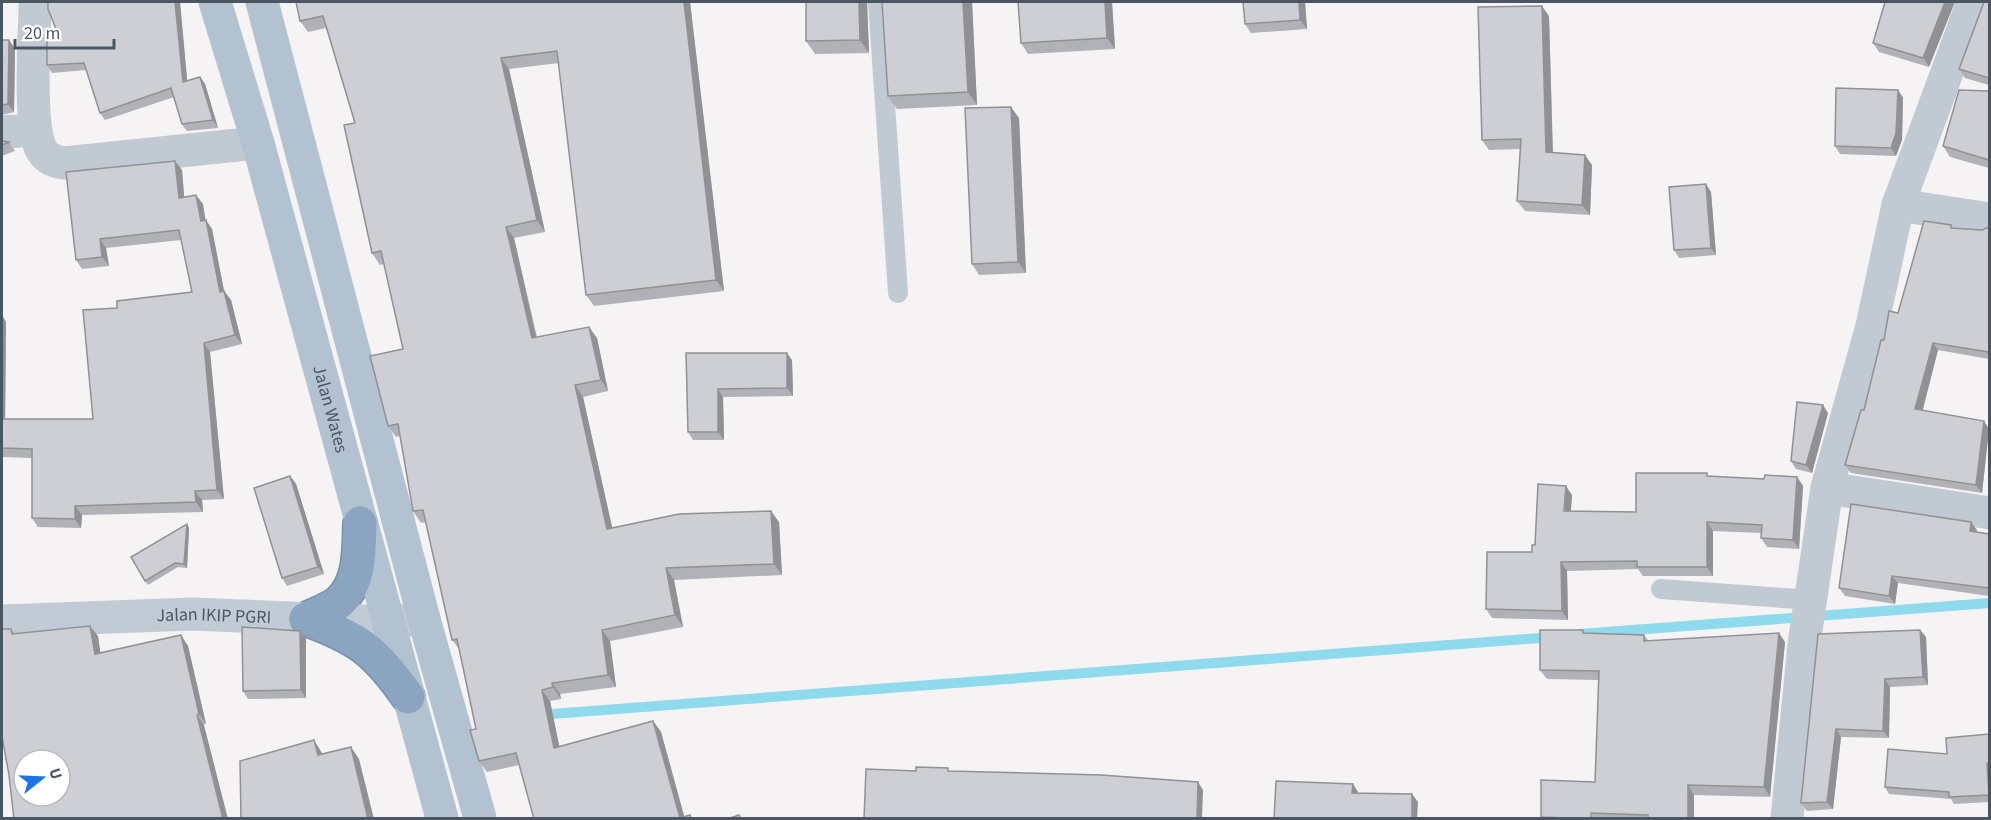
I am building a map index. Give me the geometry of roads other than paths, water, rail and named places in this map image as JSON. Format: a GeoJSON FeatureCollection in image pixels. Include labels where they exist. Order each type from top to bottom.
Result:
{"type":"FeatureCollection","features":[{"type":"Feature","properties":{"kind":"highway"},"geometry":{"type":"LineString","coordinates":[[306,619],[339,602],[352,585],[358,567],[360,523]]}},
{"type":"Feature","properties":{"kind":"highway"},"geometry":{"type":"LineString","coordinates":[[306,619],[342,632],[358,642],[386,665],[408,697]]}},
{"type":"Feature","properties":{"kind":"main road","name":"Jalan Wates"},"geometry":{"type":"LineString","coordinates":[[215,2],[258,143],[442,819]]}},
{"type":"Feature","properties":{"kind":"main road"},"geometry":{"type":"LineString","coordinates":[[262,2],[424,619],[480,819]]}},
{"type":"Feature","properties":{"kind":"main road","name":"Jalan IKIP PGRI"},"geometry":{"type":"LineString","coordinates":[[2,621],[193,614],[387,622],[424,619]]}},
{"type":"Feature","properties":{"kind":"street"},"geometry":{"type":"LineString","coordinates":[[35,2],[34,130],[42,151],[48,158],[64,163],[258,143]]}},
{"type":"Feature","properties":{"kind":"street"},"geometry":{"type":"LineString","coordinates":[[1787,819],[1804,644],[1827,488],[1872,326],[1898,205],[1973,2]]}},
{"type":"Feature","properties":{"kind":"street"},"geometry":{"type":"LineString","coordinates":[[2,132],[34,130]]}},
{"type":"Feature","properties":{"kind":"street"},"geometry":{"type":"LineString","coordinates":[[1898,205],[1989,219]]}},
{"type":"Feature","properties":{"kind":"street"},"geometry":{"type":"LineString","coordinates":[[1827,488],[1989,513]]}},
{"type":"Feature","properties":{"kind":"lane"},"geometry":{"type":"LineString","coordinates":[[878,2],[898,293]]}},
{"type":"Feature","properties":{"kind":"lane"},"geometry":{"type":"LineString","coordinates":[[1661,590],[1809,604]]}},
{"type":"Feature","properties":{"kind":"waterway"},"geometry":{"type":"LineString","coordinates":[[1580,634],[1990,603]]}},
{"type":"Feature","properties":{"kind":"waterway"},"geometry":{"type":"LineString","coordinates":[[539,715],[1553,637]]}}]}
